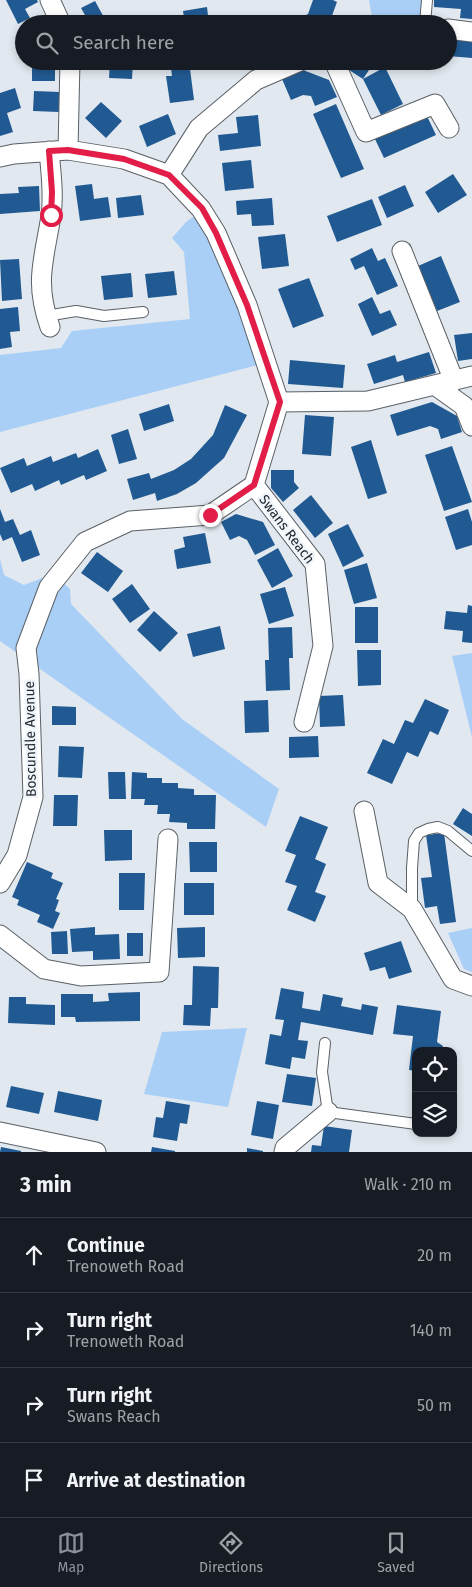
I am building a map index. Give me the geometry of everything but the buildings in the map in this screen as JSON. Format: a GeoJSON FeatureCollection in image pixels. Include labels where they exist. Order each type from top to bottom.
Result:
{"type":"FeatureCollection","features":[{"type":"Feature","properties":{"kind":"street"},"geometry":{"type":"LineString","coordinates":[[50,0],[57,15]]}},
{"type":"Feature","properties":{"kind":"street"},"geometry":{"type":"LineString","coordinates":[[457,30],[472,32]]}},
{"type":"Feature","properties":{"kind":"street"},"geometry":{"type":"LineString","coordinates":[[68,150],[70,70]]}},
{"type":"Feature","properties":{"kind":"street"},"geometry":{"type":"LineString","coordinates":[[169,175],[199,128],[256,80],[279,70]]}},
{"type":"Feature","properties":{"kind":"street"},"geometry":{"type":"LineString","coordinates":[[338,70],[366,132],[435,104],[449,128]]}},
{"type":"Feature","properties":{"kind":"street"},"geometry":{"type":"LineString","coordinates":[[0,157],[14,154],[68,150],[124,159],[169,175],[202,208],[216,233],[247,305],[280,402],[368,401],[454,381]]}},
{"type":"Feature","properties":{"kind":"street"},"geometry":{"type":"LineString","coordinates":[[48,321],[40,283],[42,259],[51,215],[52,192],[49,151]]}},
{"type":"Feature","properties":{"kind":"street"},"geometry":{"type":"LineString","coordinates":[[402,251],[472,426]]}},
{"type":"Feature","properties":{"kind":"street","name":"Swans Reach"},"geometry":{"type":"LineString","coordinates":[[26,648],[50,587],[85,542],[130,521],[210,515],[254,485],[280,402]]}},
{"type":"Feature","properties":{"kind":"street","name":"Swans Reach"},"geometry":{"type":"LineString","coordinates":[[254,485],[315,564],[323,646],[304,722]]}},
{"type":"Feature","properties":{"kind":"street","name":"Boscundle Avenue"},"geometry":{"type":"LineString","coordinates":[[0,883],[16,855],[33,797],[26,648]]}},
{"type":"Feature","properties":{"kind":"street"},"geometry":{"type":"LineString","coordinates":[[364,812],[378,883],[412,909],[454,979],[472,986]]}},
{"type":"Feature","properties":{"kind":"street"},"geometry":{"type":"LineString","coordinates":[[0,934],[44,969],[81,976],[159,972],[168,839]]}},
{"type":"Feature","properties":{"kind":"street"},"geometry":{"type":"LineString","coordinates":[[284,1152],[285,1148],[328,1112]]}},
{"type":"Feature","properties":{"kind":"street"},"geometry":{"type":"LineString","coordinates":[[0,1132],[96,1152]]}},
{"type":"Feature","properties":{"kind":"lane"},"geometry":{"type":"LineString","coordinates":[[425,15],[427,0]]}},
{"type":"Feature","properties":{"kind":"lane"},"geometry":{"type":"LineString","coordinates":[[48,321],[76,311],[104,316],[143,312]]}},
{"type":"Feature","properties":{"kind":"lane"},"geometry":{"type":"LineString","coordinates":[[412,909],[413,850],[414,840],[419,833],[428,829],[438,828],[448,831],[472,851]]}},
{"type":"Feature","properties":{"kind":"lane"},"geometry":{"type":"LineString","coordinates":[[325,1043],[322,1072],[328,1112],[412,1123]]}},
{"type":"Feature","properties":{"kind":"shaded area"},"geometry":{"type":"Polygon","coordinates":[[[369,0],[427,0],[426,15],[372,15],[369,0]]]}},
{"type":"Feature","properties":{"kind":"shaded area"},"geometry":{"type":"Polygon","coordinates":[[[200,212],[262,364],[0,432],[0,355],[61,348],[72,331],[190,319],[184,252],[172,238],[186,222],[200,212]]]}},
{"type":"Feature","properties":{"kind":"shaded area"},"geometry":{"type":"Polygon","coordinates":[[[0,559],[4,575],[24,585],[53,574],[70,589],[71,604],[182,719],[279,789],[266,827],[0,641],[0,559]]]}},
{"type":"Feature","properties":{"kind":"shaded area"},"geometry":{"type":"Polygon","coordinates":[[[472,653],[472,737],[452,656],[472,653]]]}},
{"type":"Feature","properties":{"kind":"shaded area"},"geometry":{"type":"Polygon","coordinates":[[[472,928],[472,972],[464,969],[448,933],[472,928]]]}},
{"type":"Feature","properties":{"kind":"shaded area"},"geometry":{"type":"Polygon","coordinates":[[[247,1028],[228,1107],[144,1094],[162,1032],[247,1028]]]}},
{"type":"Feature","properties":{"kind":"route"},"geometry":{"type":"LineString","coordinates":[[51,215],[52,192],[49,151],[68,150],[124,159],[169,175],[202,208],[216,233],[247,305],[280,402],[254,485],[210,515]]}}]}
